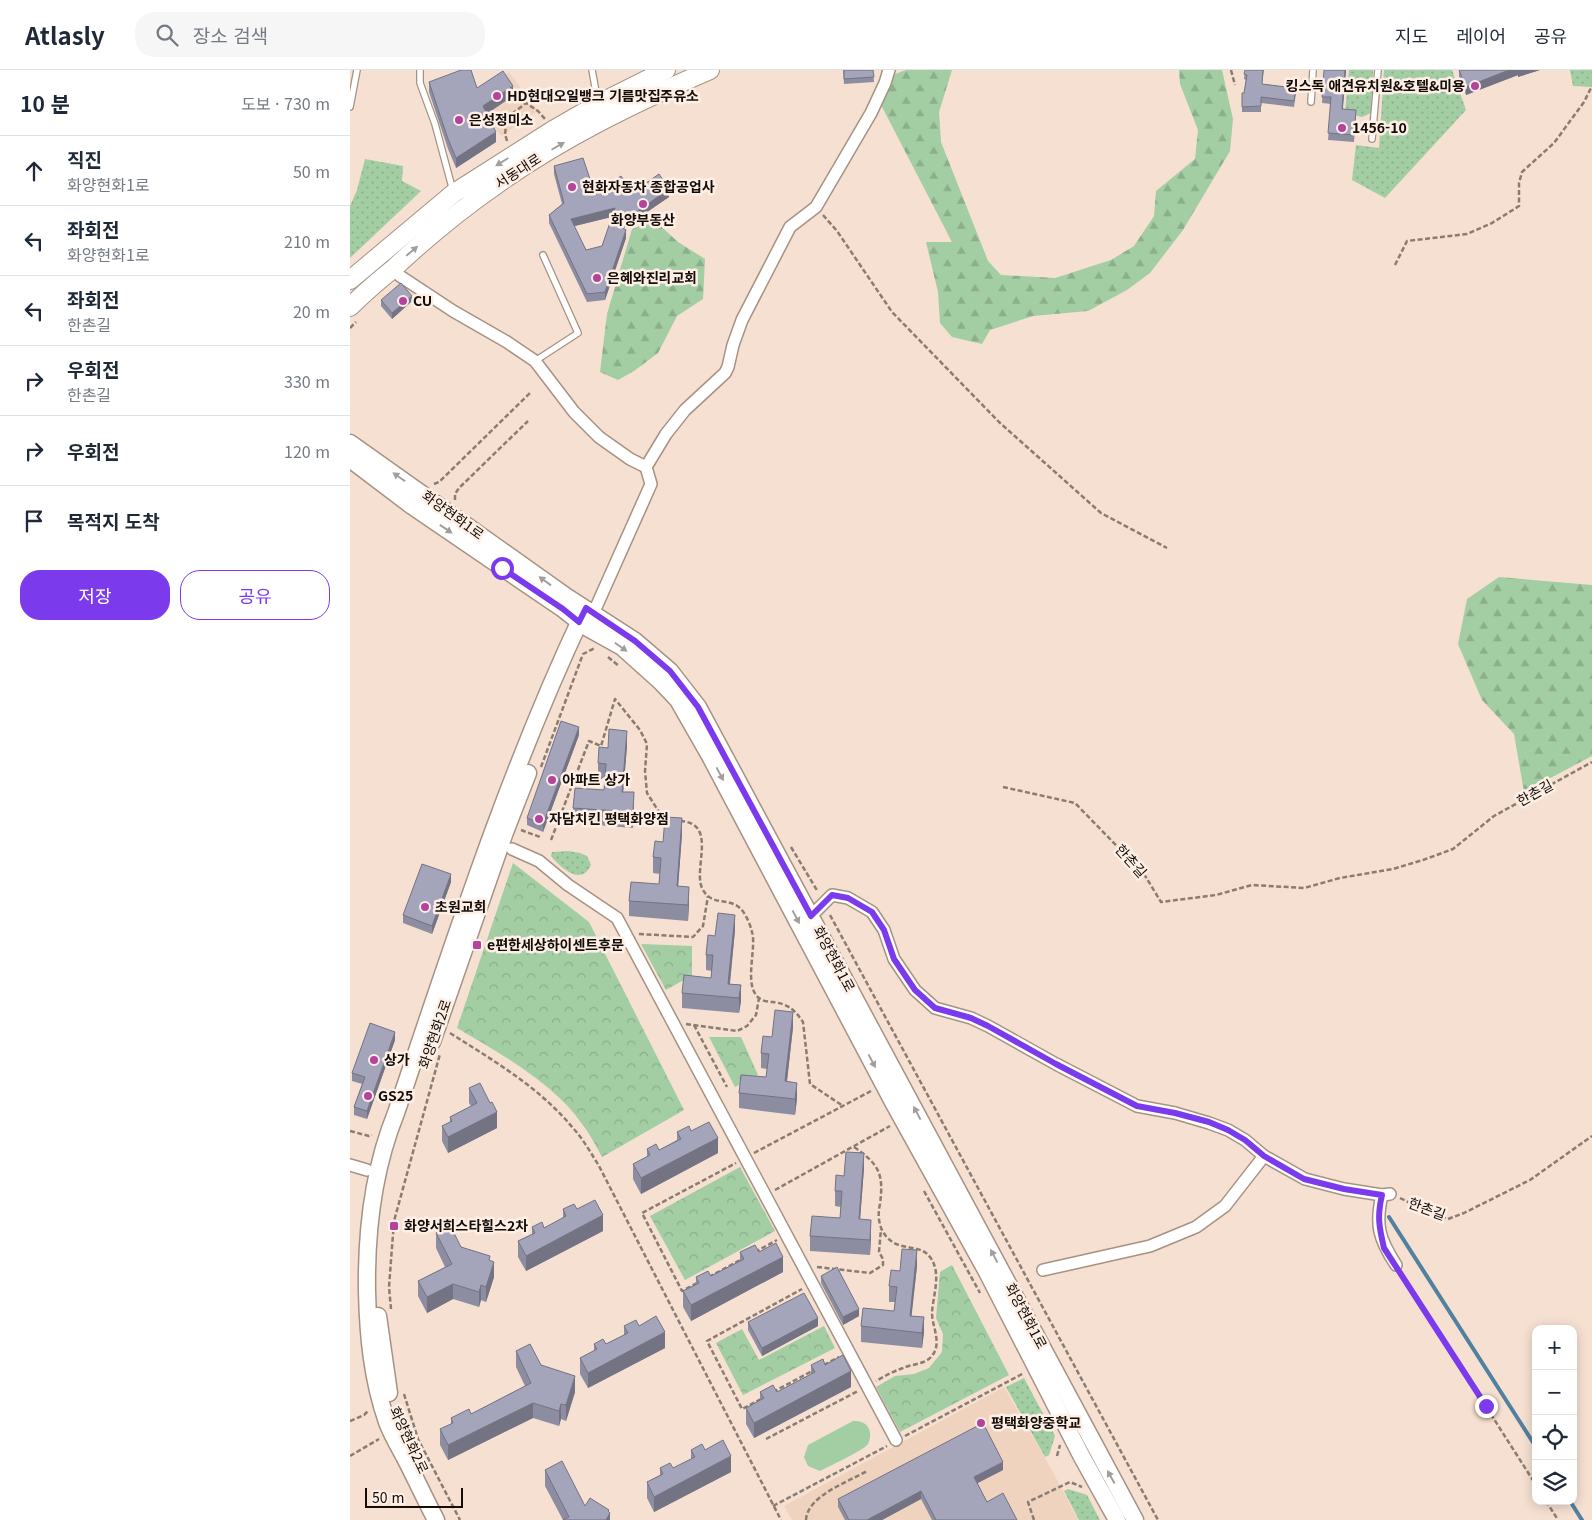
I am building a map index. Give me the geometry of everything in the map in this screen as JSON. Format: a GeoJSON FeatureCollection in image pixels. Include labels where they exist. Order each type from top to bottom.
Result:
{"type":"FeatureCollection","features":[{"type":"Feature","properties":{"kind":"main road","name":"서동대로"},"geometry":{"type":"LineString","coordinates":[[350,280],[454,193],[553,130],[600,103],[666,70]]}},
{"type":"Feature","properties":{"kind":"main road","name":"서동대로"},"geometry":{"type":"LineString","coordinates":[[350,307],[464,208],[497,184],[598,123],[642,100],[710,70]]}},
{"type":"Feature","properties":{"kind":"street"},"geometry":{"type":"LineString","coordinates":[[646,467],[666,434],[685,410],[725,373],[742,320],[790,227],[816,207],[871,113],[885,83],[888,70]]}},
{"type":"Feature","properties":{"kind":"street"},"geometry":{"type":"LineString","coordinates":[[393,268],[400,276],[453,311],[507,342],[535,361],[574,412],[599,437],[630,459],[646,467],[651,484],[586,618]]}},
{"type":"Feature","properties":{"kind":"street","name":"화양현화1로"},"geometry":{"type":"LineString","coordinates":[[350,443],[586,618],[643,665],[678,700],[893,1102],[987,1272],[1082,1457],[1117,1520]]}},
{"type":"Feature","properties":{"kind":"street","name":"화양현화1로"},"geometry":{"type":"LineString","coordinates":[[350,460],[412,506],[563,609],[635,641],[670,671],[698,707],[1134,1520]]}},
{"type":"Feature","properties":{"kind":"street","name":"화양현화2로"},"geometry":{"type":"LineString","coordinates":[[436,1520],[388,1424],[376,1388],[370,1352],[367,1314],[368,1234],[372,1203],[385,1140],[497,819],[568,646],[586,618]]}},
{"type":"Feature","properties":{"kind":"street","name":"화양현화2로"},"geometry":{"type":"LineString","coordinates":[[449,1520],[400,1430],[391,1406],[381,1342],[375,1284],[382,1205],[392,1153],[505,832],[576,650],[586,618]]}},
{"type":"Feature","properties":{"kind":"street"},"geometry":{"type":"LineString","coordinates":[[512,849],[539,861],[568,885],[617,918],[896,1440]]}},
{"type":"Feature","properties":{"kind":"street"},"geometry":{"type":"LineString","coordinates":[[811,916],[832,895],[848,898],[872,912],[884,930],[894,959],[915,990],[935,1008],[971,1018],[988,1026],[1137,1106],[1175,1113],[1209,1122],[1228,1130],[1245,1140],[1264,1156],[1304,1179],[1344,1189],[1386,1195],[1379,1208],[1378,1226],[1384,1248],[1396,1265]]}},
{"type":"Feature","properties":{"kind":"street"},"geometry":{"type":"LineString","coordinates":[[1042,1270],[1150,1246],[1196,1227],[1224,1206],[1264,1156]]}},
{"type":"Feature","properties":{"kind":"street"},"geometry":{"type":"LineString","coordinates":[[350,1165],[367,1170]]}},
{"type":"Feature","properties":{"kind":"lane"},"geometry":{"type":"LineString","coordinates":[[350,107],[357,70]]}},
{"type":"Feature","properties":{"kind":"lane"},"geometry":{"type":"LineString","coordinates":[[420,70],[420,84],[454,193]]}},
{"type":"Feature","properties":{"kind":"lane"},"geometry":{"type":"LineString","coordinates":[[592,70],[600,103]]}},
{"type":"Feature","properties":{"kind":"lane"},"geometry":{"type":"LineString","coordinates":[[1311,102],[1313,70]]}},
{"type":"Feature","properties":{"kind":"lane"},"geometry":{"type":"LineString","coordinates":[[1372,139],[1378,70]]}},
{"type":"Feature","properties":{"kind":"lane"},"geometry":{"type":"LineString","coordinates":[[535,361],[578,333],[543,255]]}},
{"type":"Feature","properties":{"kind":"path"},"geometry":{"type":"LineString","coordinates":[[1231,70],[1235,85]]}},
{"type":"Feature","properties":{"kind":"path"},"geometry":{"type":"LineString","coordinates":[[1394,265],[1407,241],[1467,234],[1492,223],[1519,206],[1519,183],[1522,172],[1554,142],[1584,102],[1592,86]]}},
{"type":"Feature","properties":{"kind":"path"},"geometry":{"type":"LineString","coordinates":[[510,157],[505,134],[507,118],[526,103],[538,111],[553,130]]}},
{"type":"Feature","properties":{"kind":"path"},"geometry":{"type":"LineString","coordinates":[[816,207],[837,231],[892,312],[999,422],[1101,513],[1166,548]]}},
{"type":"Feature","properties":{"kind":"path"},"geometry":{"type":"LineString","coordinates":[[436,484],[531,392]]}},
{"type":"Feature","properties":{"kind":"path"},"geometry":{"type":"LineString","coordinates":[[455,501],[455,494],[460,488],[528,421]]}},
{"type":"Feature","properties":{"kind":"path"},"geometry":{"type":"LineString","coordinates":[[539,774],[583,654],[596,648]]}},
{"type":"Feature","properties":{"kind":"path"},"geometry":{"type":"LineString","coordinates":[[602,653],[622,668]]}},
{"type":"Feature","properties":{"kind":"path"},"geometry":{"type":"LineString","coordinates":[[551,840],[589,741],[601,746],[615,699],[640,730],[647,744],[645,772],[647,793],[652,802],[661,815],[673,820],[688,821],[696,826],[702,837],[700,883],[708,896],[714,901],[728,902],[740,908],[748,920],[753,934],[752,989],[759,998],[790,1007],[798,1015],[803,1022],[810,1084],[843,1106]]}},
{"type":"Feature","properties":{"kind":"path","name":"한촌길"},"geometry":{"type":"LineString","coordinates":[[1003,787],[1076,803],[1144,874],[1161,902],[1216,894],[1252,885],[1304,888],[1423,860],[1453,849],[1494,816],[1592,762]]}},
{"type":"Feature","properties":{"kind":"path"},"geometry":{"type":"LineString","coordinates":[[519,829],[540,837]]}},
{"type":"Feature","properties":{"kind":"path"},"geometry":{"type":"LineString","coordinates":[[813,884],[818,893]]}},
{"type":"Feature","properties":{"kind":"path"},"geometry":{"type":"LineString","coordinates":[[626,934],[693,937],[703,926],[708,896]]}},
{"type":"Feature","properties":{"kind":"path"},"geometry":{"type":"LineString","coordinates":[[827,910],[1158,1520]]}},
{"type":"Feature","properties":{"kind":"path"},"geometry":{"type":"LineString","coordinates":[[672,1022],[737,1031],[747,1026],[756,1015],[759,998]]}},
{"type":"Feature","properties":{"kind":"path"},"geometry":{"type":"LineString","coordinates":[[694,1025],[727,1087]]}},
{"type":"Feature","properties":{"kind":"path"},"geometry":{"type":"LineString","coordinates":[[447,1031],[508,1069],[550,1102],[575,1129],[599,1166],[780,1520]]}},
{"type":"Feature","properties":{"kind":"path"},"geometry":{"type":"LineString","coordinates":[[392,1316],[389,1287],[394,1221],[442,1049]]}},
{"type":"Feature","properties":{"kind":"path"},"geometry":{"type":"LineString","coordinates":[[700,1282],[682,1291],[642,1213],[871,1091]]}},
{"type":"Feature","properties":{"kind":"path"},"geometry":{"type":"LineString","coordinates":[[765,1195],[890,1126]]}},
{"type":"Feature","properties":{"kind":"path"},"geometry":{"type":"LineString","coordinates":[[350,1131],[369,1136],[376,1134]]}},
{"type":"Feature","properties":{"kind":"path","name":"한촌길"},"geometry":{"type":"LineString","coordinates":[[1386,1195],[1448,1219],[1530,1180],[1592,1136]]}},
{"type":"Feature","properties":{"kind":"path"},"geometry":{"type":"LineString","coordinates":[[766,1440],[904,1367],[930,1358],[935,1352],[937,1335],[932,1315],[936,1280],[934,1267],[930,1257],[924,1252],[893,1243],[882,1228],[878,1220],[882,1191],[881,1178],[870,1158],[853,1146]]}},
{"type":"Feature","properties":{"kind":"path"},"geometry":{"type":"LineString","coordinates":[[803,1265],[870,1273],[877,1270],[883,1265],[883,1259],[879,1252],[882,1228]]}},
{"type":"Feature","properties":{"kind":"path"},"geometry":{"type":"LineString","coordinates":[[752,1254],[787,1235]]}},
{"type":"Feature","properties":{"kind":"path"},"geometry":{"type":"LineString","coordinates":[[708,1277],[743,1258]]}},
{"type":"Feature","properties":{"kind":"path"},"geometry":{"type":"LineString","coordinates":[[1396,1265],[1532,1478]]}},
{"type":"Feature","properties":{"kind":"path"},"geometry":{"type":"LineString","coordinates":[[812,1284],[707,1341],[742,1409],[849,1352]]}},
{"type":"Feature","properties":{"kind":"path"},"geometry":{"type":"LineString","coordinates":[[403,1389],[418,1439],[460,1520]]}},
{"type":"Feature","properties":{"kind":"path"},"geometry":{"type":"LineString","coordinates":[[350,1421],[364,1415],[370,1408]]}},
{"type":"Feature","properties":{"kind":"path"},"geometry":{"type":"LineString","coordinates":[[350,1456],[382,1437]]}},
{"type":"Feature","properties":{"kind":"path"},"geometry":{"type":"LineString","coordinates":[[806,1520],[809,1507],[815,1500],[867,1471]]}},
{"type":"Feature","properties":{"kind":"path"},"geometry":{"type":"LineString","coordinates":[[1034,1520],[1028,1502],[1070,1482]]}},
{"type":"Feature","properties":{"kind":"path"},"geometry":{"type":"LineString","coordinates":[[1549,1505],[1558,1520]]}},
{"type":"Feature","properties":{"kind":"shaded area"},"geometry":{"type":"Polygon","coordinates":[[[509,72],[538,111],[501,136],[487,115],[478,93],[509,72]]]}},
{"type":"Feature","properties":{"kind":"shaded area","name":"평택화양중학교"},"geometry":{"type":"Polygon","coordinates":[[[1004,1387],[1078,1520],[792,1520],[784,1506],[1004,1387]]]}},
{"type":"Feature","properties":{"kind":"green space"},"geometry":{"type":"Polygon","coordinates":[[[906,70],[952,70],[939,112],[941,142],[988,261],[1001,275],[1055,278],[1111,260],[1134,246],[1154,216],[1156,191],[1195,159],[1198,130],[1180,84],[1179,70],[1222,70],[1233,119],[1230,151],[1183,230],[1150,273],[1127,290],[1088,311],[1033,316],[990,330],[982,344],[952,337],[940,323],[938,292],[926,242],[952,242],[880,103],[895,74],[906,70]]]}},
{"type":"Feature","properties":{"kind":"green space"},"geometry":{"type":"Polygon","coordinates":[[[1349,70],[1373,70],[1371,113],[1362,117],[1345,113],[1349,70]]]}},
{"type":"Feature","properties":{"kind":"green space"},"geometry":{"type":"Polygon","coordinates":[[[1384,70],[1452,70],[1466,110],[1385,198],[1352,180],[1356,145],[1379,148],[1384,70]]]}},
{"type":"Feature","properties":{"kind":"green space"},"geometry":{"type":"Polygon","coordinates":[[[1570,70],[1592,70],[1592,87],[1573,86],[1570,70]]]}},
{"type":"Feature","properties":{"kind":"green space"},"geometry":{"type":"Polygon","coordinates":[[[365,159],[403,166],[402,181],[421,191],[350,258],[350,206],[357,190],[365,159]]]}},
{"type":"Feature","properties":{"kind":"green space"},"geometry":{"type":"Polygon","coordinates":[[[654,220],[678,242],[705,259],[703,299],[677,316],[658,353],[618,380],[600,372],[607,314],[632,229],[654,220]]]}},
{"type":"Feature","properties":{"kind":"green space"},"geometry":{"type":"Polygon","coordinates":[[[1499,577],[1592,585],[1592,756],[1524,792],[1514,734],[1482,700],[1458,644],[1467,599],[1499,577]]]}},
{"type":"Feature","properties":{"kind":"green space"},"geometry":{"type":"Polygon","coordinates":[[[568,851],[587,856],[591,865],[587,871],[576,875],[571,873],[551,856],[552,852],[568,851]]]}},
{"type":"Feature","properties":{"kind":"green space"},"geometry":{"type":"Polygon","coordinates":[[[513,863],[589,922],[684,1110],[602,1157],[585,1128],[557,1095],[525,1070],[457,1028],[513,863]]]}},
{"type":"Feature","properties":{"kind":"green space"},"geometry":{"type":"Polygon","coordinates":[[[641,944],[692,946],[692,983],[682,981],[666,990],[641,944]]]}},
{"type":"Feature","properties":{"kind":"green space"},"geometry":{"type":"Polygon","coordinates":[[[709,1037],[741,1037],[758,1075],[735,1087],[709,1037]]]}},
{"type":"Feature","properties":{"kind":"green space"},"geometry":{"type":"Polygon","coordinates":[[[740,1167],[775,1231],[685,1280],[650,1216],[740,1167]]]}},
{"type":"Feature","properties":{"kind":"green space"},"geometry":{"type":"Polygon","coordinates":[[[952,1265],[1009,1375],[900,1432],[876,1387],[895,1376],[914,1374],[929,1368],[942,1352],[943,1334],[936,1318],[940,1272],[952,1265]]]}},
{"type":"Feature","properties":{"kind":"green space"},"geometry":{"type":"Polygon","coordinates":[[[824,1326],[835,1348],[743,1395],[716,1343],[742,1329],[759,1360],[824,1326]]]}},
{"type":"Feature","properties":{"kind":"green space"},"geometry":{"type":"Polygon","coordinates":[[[1024,1378],[1055,1436],[1049,1455],[1045,1457],[1006,1387],[1024,1378]]]}},
{"type":"Feature","properties":{"kind":"green space"},"geometry":{"type":"Polygon","coordinates":[[[853,1421],[862,1422],[870,1431],[870,1439],[865,1447],[820,1471],[808,1466],[804,1457],[808,1445],[853,1421]]]}},
{"type":"Feature","properties":{"kind":"green space"},"geometry":{"type":"Polygon","coordinates":[[[1068,1489],[1087,1495],[1100,1520],[1079,1520],[1064,1491],[1068,1489]]]}},
{"type":"Feature","properties":{"kind":"building"},"geometry":{"type":"Polygon","coordinates":[[[461,70],[471,70],[477,88],[503,71],[513,86],[483,106],[496,132],[456,158],[429,82],[461,70]]]}},
{"type":"Feature","properties":{"kind":"building"},"geometry":{"type":"Polygon","coordinates":[[[844,70],[873,70],[874,77],[844,79],[844,70]]]}},
{"type":"Feature","properties":{"kind":"building"},"geometry":{"type":"Polygon","coordinates":[[[1245,70],[1263,70],[1262,84],[1286,87],[1287,79],[1297,81],[1294,101],[1261,97],[1261,106],[1242,107],[1242,93],[1244,93],[1247,75],[1244,74],[1245,70]]]}},
{"type":"Feature","properties":{"kind":"building"},"geometry":{"type":"Polygon","coordinates":[[[1324,70],[1345,70],[1342,109],[1356,110],[1354,135],[1328,133],[1331,97],[1322,97],[1324,70]]]}},
{"type":"Feature","properties":{"kind":"building"},"geometry":{"type":"Polygon","coordinates":[[[1459,70],[1509,70],[1466,87],[1459,70]]]}},
{"type":"Feature","properties":{"kind":"building"},"geometry":{"type":"Polygon","coordinates":[[[583,158],[595,194],[621,176],[633,192],[659,174],[669,189],[618,225],[626,230],[605,292],[587,294],[549,215],[564,203],[554,166],[583,158]],[[615,208],[571,219],[586,250],[602,246],[615,208]]]}},
{"type":"Feature","properties":{"kind":"building"},"geometry":{"type":"Polygon","coordinates":[[[401,283],[412,296],[392,313],[381,300],[401,283]]]}},
{"type":"Feature","properties":{"kind":"building","name":"아파트 상가"},"geometry":{"type":"Polygon","coordinates":[[[561,721],[579,727],[543,824],[527,818],[561,721]]]}},
{"type":"Feature","properties":{"kind":"building"},"geometry":{"type":"Polygon","coordinates":[[[609,729],[627,731],[622,792],[634,792],[633,812],[573,808],[575,788],[604,790],[606,764],[598,763],[599,747],[608,748],[609,729]]]}},
{"type":"Feature","properties":{"kind":"building"},"geometry":{"type":"Polygon","coordinates":[[[665,817],[682,818],[677,886],[689,887],[688,905],[629,901],[631,882],[659,884],[661,858],[653,857],[655,841],[663,842],[665,817]]]}},
{"type":"Feature","properties":{"kind":"building"},"geometry":{"type":"Polygon","coordinates":[[[422,864],[451,874],[432,926],[403,915],[422,864]]]}},
{"type":"Feature","properties":{"kind":"building"},"geometry":{"type":"Polygon","coordinates":[[[718,913],[735,915],[728,984],[741,985],[739,998],[682,993],[684,975],[711,978],[713,955],[706,955],[708,935],[715,936],[718,913]]]}},
{"type":"Feature","properties":{"kind":"building"},"geometry":{"type":"Polygon","coordinates":[[[775,1010],[793,1012],[785,1081],[797,1083],[795,1099],[739,1093],[741,1075],[766,1077],[769,1054],[761,1053],[763,1036],[772,1037],[775,1010]]]}},
{"type":"Feature","properties":{"kind":"building","name":"상가"},"geometry":{"type":"Polygon","coordinates":[[[370,1023],[395,1032],[367,1111],[354,1107],[365,1077],[352,1073],[370,1023]]]}},
{"type":"Feature","properties":{"kind":"building"},"geometry":{"type":"Polygon","coordinates":[[[480,1083],[497,1112],[448,1137],[442,1126],[452,1121],[450,1117],[477,1103],[469,1088],[480,1083]]]}},
{"type":"Feature","properties":{"kind":"building"},"geometry":{"type":"Polygon","coordinates":[[[709,1122],[718,1138],[641,1178],[633,1164],[650,1155],[647,1149],[656,1144],[659,1150],[681,1139],[677,1132],[689,1126],[691,1131],[709,1122]]]}},
{"type":"Feature","properties":{"kind":"building"},"geometry":{"type":"Polygon","coordinates":[[[846,1152],[864,1153],[859,1219],[871,1220],[870,1240],[810,1236],[812,1216],[840,1218],[842,1191],[835,1191],[836,1175],[844,1176],[846,1152]]]}},
{"type":"Feature","properties":{"kind":"building"},"geometry":{"type":"Polygon","coordinates":[[[595,1200],[603,1215],[526,1256],[518,1241],[535,1233],[532,1227],[542,1222],[544,1228],[566,1216],[563,1209],[574,1204],[577,1209],[595,1200]]]}},
{"type":"Feature","properties":{"kind":"building"},"geometry":{"type":"Polygon","coordinates":[[[450,1225],[461,1247],[490,1256],[489,1260],[494,1262],[486,1287],[481,1285],[479,1292],[453,1284],[427,1297],[418,1281],[452,1264],[436,1233],[450,1225]]]}},
{"type":"Feature","properties":{"kind":"building"},"geometry":{"type":"Polygon","coordinates":[[[776,1243],[783,1257],[691,1305],[683,1291],[699,1283],[696,1277],[708,1271],[711,1276],[744,1259],[740,1252],[755,1245],[759,1252],[776,1243]]]}},
{"type":"Feature","properties":{"kind":"building"},"geometry":{"type":"Polygon","coordinates":[[[902,1249],[917,1250],[910,1316],[924,1317],[922,1333],[861,1326],[863,1308],[894,1311],[897,1287],[889,1286],[891,1270],[900,1271],[902,1249]]]}},
{"type":"Feature","properties":{"kind":"building"},"geometry":{"type":"Polygon","coordinates":[[[837,1267],[859,1309],[843,1317],[821,1276],[837,1267]]]}},
{"type":"Feature","properties":{"kind":"building"},"geometry":{"type":"Polygon","coordinates":[[[804,1293],[818,1318],[762,1348],[748,1322],[804,1293]]]}},
{"type":"Feature","properties":{"kind":"building"},"geometry":{"type":"Polygon","coordinates":[[[656,1316],[665,1332],[588,1373],[580,1358],[597,1349],[594,1344],[603,1339],[606,1344],[628,1333],[624,1326],[636,1320],[639,1326],[656,1316]]]}},
{"type":"Feature","properties":{"kind":"building"},"geometry":{"type":"Polygon","coordinates":[[[530,1344],[541,1365],[575,1376],[566,1405],[561,1404],[559,1411],[533,1403],[448,1445],[440,1429],[453,1423],[451,1418],[469,1409],[471,1414],[531,1383],[516,1351],[530,1344]]]}},
{"type":"Feature","properties":{"kind":"building"},"geometry":{"type":"Polygon","coordinates":[[[843,1355],[851,1371],[754,1423],[746,1408],[764,1398],[760,1392],[773,1385],[777,1392],[815,1372],[811,1365],[823,1359],[825,1365],[843,1355]]]}},
{"type":"Feature","properties":{"kind":"building","name":"평택화양중학교"},"geometry":{"type":"Polygon","coordinates":[[[983,1423],[1003,1462],[974,1477],[987,1502],[1003,1493],[1017,1520],[936,1520],[921,1491],[867,1520],[849,1520],[838,1499],[983,1423]]]}},
{"type":"Feature","properties":{"kind":"building"},"geometry":{"type":"Polygon","coordinates":[[[723,1440],[731,1456],[654,1497],[647,1482],[663,1474],[660,1468],[670,1463],[673,1468],[695,1457],[691,1450],[702,1444],[705,1450],[723,1440]]]}},
{"type":"Feature","properties":{"kind":"building"},"geometry":{"type":"Polygon","coordinates":[[[562,1461],[585,1506],[590,1498],[609,1510],[610,1513],[606,1520],[563,1520],[569,1517],[545,1470],[562,1461]]]}},
{"type":"Feature","properties":{"kind":"waterway"},"geometry":{"type":"LineString","coordinates":[[1389,1217],[1532,1441]]}},
{"type":"Feature","properties":{"kind":"waterway"},"geometry":{"type":"LineString","coordinates":[[1573,1505],[1582,1520]]}},
{"type":"Feature","properties":{"kind":"place","name":"킹스독 애견유치원&호텔&미용"},"geometry":{"type":"Point","coordinates":[1475,86]}},
{"type":"Feature","properties":{"kind":"place","name":"HD현대오일뱅크 기름맛집주유소"},"geometry":{"type":"Point","coordinates":[497,96]}},
{"type":"Feature","properties":{"kind":"place","name":"은성정미소"},"geometry":{"type":"Point","coordinates":[459,120]}},
{"type":"Feature","properties":{"kind":"place","name":"1456-10"},"geometry":{"type":"Point","coordinates":[1342,128]}},
{"type":"Feature","properties":{"kind":"place","name":"현화자동차 종합공업사"},"geometry":{"type":"Point","coordinates":[572,187]}},
{"type":"Feature","properties":{"kind":"place","name":"화양부동산"},"geometry":{"type":"Point","coordinates":[643,204]}},
{"type":"Feature","properties":{"kind":"place","name":"은혜와진리교회"},"geometry":{"type":"Point","coordinates":[597,278]}},
{"type":"Feature","properties":{"kind":"place","name":"CU"},"geometry":{"type":"Point","coordinates":[403,301]}},
{"type":"Feature","properties":{"kind":"place","name":"아파트 상가"},"geometry":{"type":"Point","coordinates":[552,780]}},
{"type":"Feature","properties":{"kind":"place","name":"자담치킨 평택화양점"},"geometry":{"type":"Point","coordinates":[539,819]}},
{"type":"Feature","properties":{"kind":"place","name":"초원교회"},"geometry":{"type":"Point","coordinates":[425,907]}},
{"type":"Feature","properties":{"kind":"place","name":"e편한세상하이센트후문"},"geometry":{"type":"Point","coordinates":[477,945]}},
{"type":"Feature","properties":{"kind":"place","name":"상가"},"geometry":{"type":"Point","coordinates":[374,1060]}},
{"type":"Feature","properties":{"kind":"place","name":"GS25"},"geometry":{"type":"Point","coordinates":[368,1096]}},
{"type":"Feature","properties":{"kind":"place","name":"화양서희스타힐스2차"},"geometry":{"type":"Point","coordinates":[394,1226]}},
{"type":"Feature","properties":{"kind":"place","name":"평택화양중학교"},"geometry":{"type":"Point","coordinates":[981,1423]}},
{"type":"Feature","properties":{"kind":"route"},"geometry":{"type":"LineString","coordinates":[[502,568],[579,622],[586,608],[635,641],[670,671],[698,707],[811,916],[832,895],[848,898],[872,912],[884,930],[894,959],[915,990],[935,1008],[971,1018],[988,1026],[1137,1106],[1175,1113],[1209,1122],[1228,1130],[1245,1140],[1264,1156],[1304,1179],[1344,1189],[1382,1195],[1378,1226],[1384,1248],[1486,1406]]}}]}
